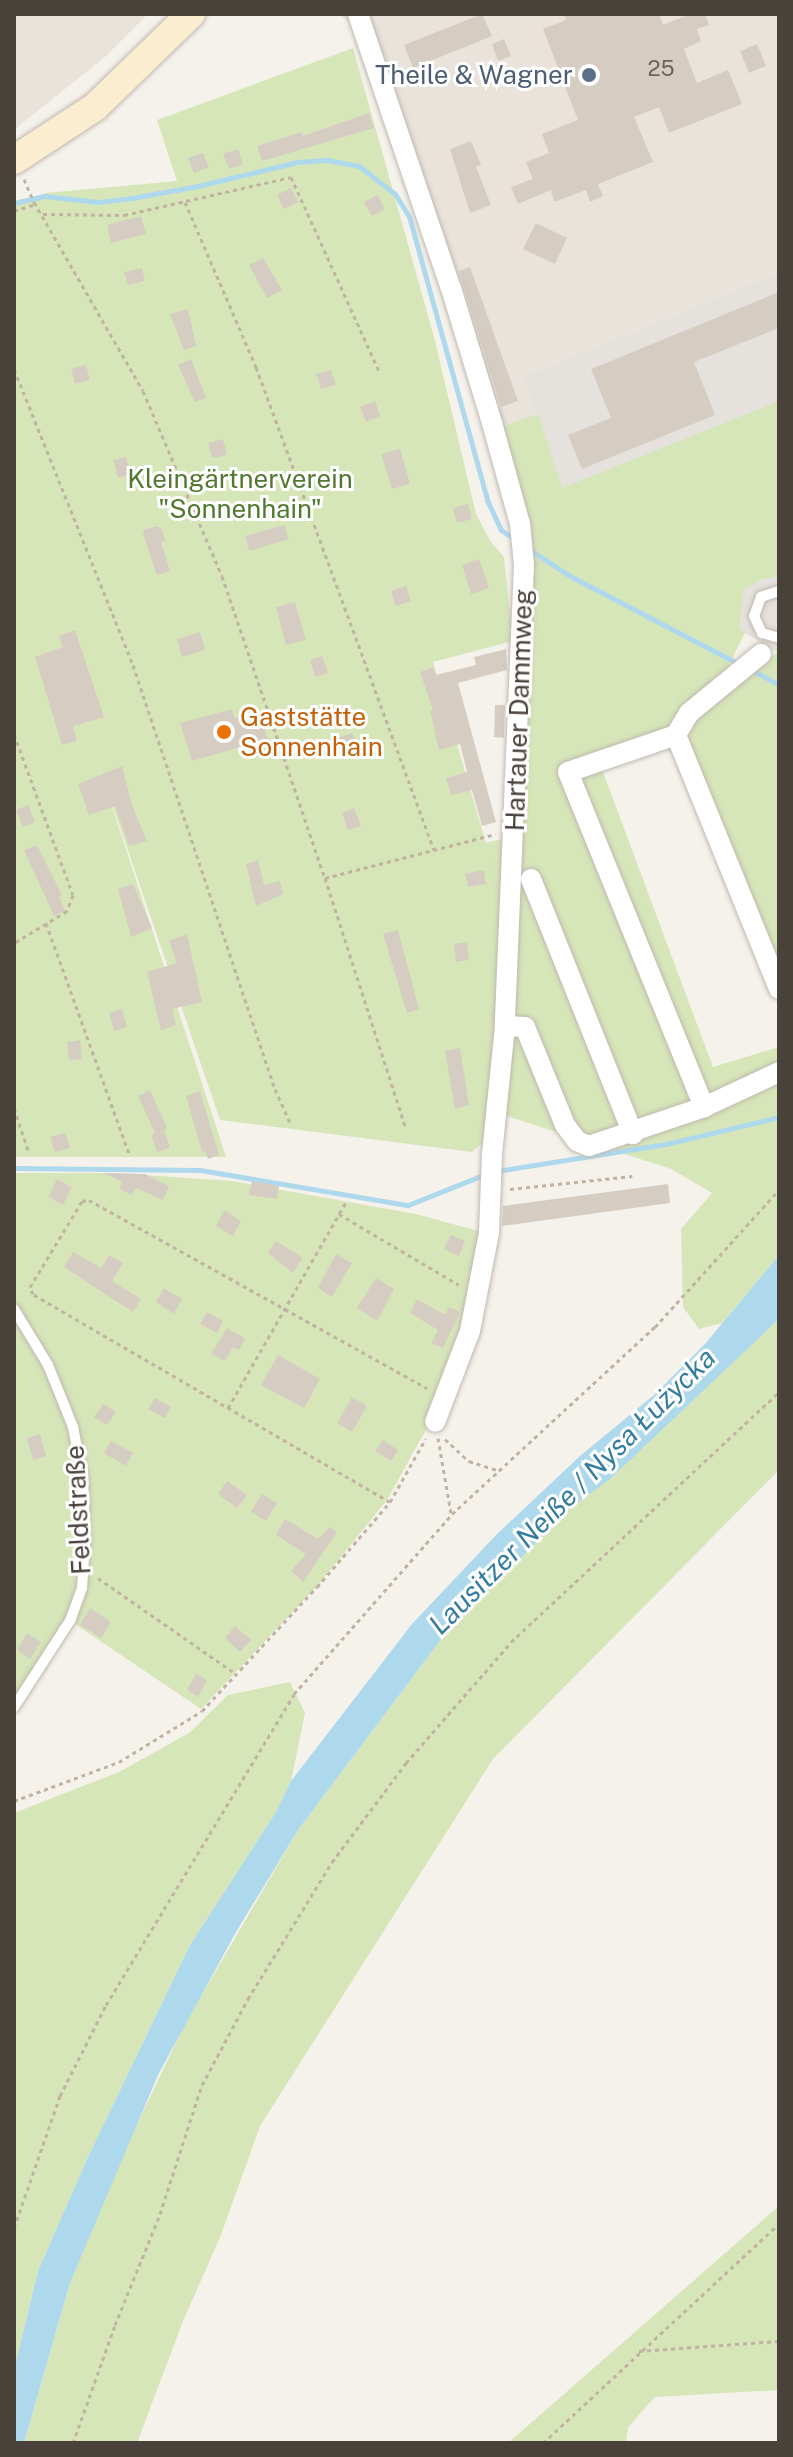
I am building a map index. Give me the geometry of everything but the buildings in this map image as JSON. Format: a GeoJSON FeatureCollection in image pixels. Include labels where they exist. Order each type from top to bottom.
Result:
{"type":"FeatureCollection","features":[{"type":"Feature","properties":{"kind":"main road"},"geometry":{"type":"LineString","coordinates":[[14,160],[54,137],[120,85],[191,14]]}},
{"type":"Feature","properties":{"kind":"street","name":"Hartauer Dammweg"},"geometry":{"type":"LineString","coordinates":[[358,14],[451,288],[521,530],[524,558],[505,1026],[481,1284],[470,1331],[435,1422]]}},
{"type":"Feature","properties":{"kind":"street"},"geometry":{"type":"LineString","coordinates":[[704,1107],[568,772],[676,735],[689,713],[761,654]]}},
{"type":"Feature","properties":{"kind":"street"},"geometry":{"type":"LineString","coordinates":[[676,735],[779,989]]}},
{"type":"Feature","properties":{"kind":"street"},"geometry":{"type":"LineString","coordinates":[[531,879],[633,1134]]}},
{"type":"Feature","properties":{"kind":"street"},"geometry":{"type":"LineString","coordinates":[[505,1026],[525,1027],[565,1125],[577,1141],[589,1146],[633,1134],[704,1107],[779,1072]]}},
{"type":"Feature","properties":{"kind":"lane"},"geometry":{"type":"LineString","coordinates":[[779,591],[761,597],[754,616],[762,633],[779,638]]}},
{"type":"Feature","properties":{"kind":"lane","name":"Feldstraße"},"geometry":{"type":"LineString","coordinates":[[14,1309],[48,1365],[73,1427],[83,1479],[85,1569],[71,1619],[14,1707]]}},
{"type":"Feature","properties":{"kind":"path"},"geometry":{"type":"LineString","coordinates":[[41,214],[124,215],[288,177],[294,180],[380,373]]}},
{"type":"Feature","properties":{"kind":"path"},"geometry":{"type":"LineString","coordinates":[[30,193],[143,391],[222,576],[405,1125]]}},
{"type":"Feature","properties":{"kind":"path"},"geometry":{"type":"LineString","coordinates":[[185,202],[256,367],[434,850]]}},
{"type":"Feature","properties":{"kind":"path"},"geometry":{"type":"LineString","coordinates":[[14,211],[35,203]]}},
{"type":"Feature","properties":{"kind":"path"},"geometry":{"type":"LineString","coordinates":[[14,369],[133,665],[275,1089],[290,1123]]}},
{"type":"Feature","properties":{"kind":"path"},"geometry":{"type":"LineString","coordinates":[[14,734],[73,895],[71,907],[14,943]]}},
{"type":"Feature","properties":{"kind":"path"},"geometry":{"type":"LineString","coordinates":[[325,878],[515,831]]}},
{"type":"Feature","properties":{"kind":"path"},"geometry":{"type":"LineString","coordinates":[[46,923],[129,1153]]}},
{"type":"Feature","properties":{"kind":"path"},"geometry":{"type":"LineString","coordinates":[[14,1108],[29,1153]]}},
{"type":"Feature","properties":{"kind":"path"},"geometry":{"type":"LineString","coordinates":[[491,1179],[632,1176]]}},
{"type":"Feature","properties":{"kind":"path"},"geometry":{"type":"LineString","coordinates":[[14,2228],[60,2096],[106,2005],[294,1694],[452,1514],[655,1327],[779,1190]]}},
{"type":"Feature","properties":{"kind":"path"},"geometry":{"type":"LineString","coordinates":[[390,1502],[33,1294],[30,1287],[86,1199],[444,1398]]}},
{"type":"Feature","properties":{"kind":"path"},"geometry":{"type":"LineString","coordinates":[[228,1408],[347,1200]]}},
{"type":"Feature","properties":{"kind":"path"},"geometry":{"type":"LineString","coordinates":[[339,1214],[461,1286]]}},
{"type":"Feature","properties":{"kind":"path"},"geometry":{"type":"LineString","coordinates":[[73,2443],[115,2325],[160,2214],[202,2085],[248,1999],[332,1862],[406,1763],[511,1642],[779,1392]]}},
{"type":"Feature","properties":{"kind":"path"},"geometry":{"type":"LineString","coordinates":[[435,1422],[461,1456],[501,1472]]}},
{"type":"Feature","properties":{"kind":"path"},"geometry":{"type":"LineString","coordinates":[[14,1801],[119,1762],[202,1711],[317,1587],[390,1502],[435,1422]]}},
{"type":"Feature","properties":{"kind":"path"},"geometry":{"type":"LineString","coordinates":[[435,1422],[452,1514]]}},
{"type":"Feature","properties":{"kind":"path"},"geometry":{"type":"LineString","coordinates":[[85,1569],[236,1674]]}},
{"type":"Feature","properties":{"kind":"path"},"geometry":{"type":"LineString","coordinates":[[543,2443],[638,2351],[779,2224]]}},
{"type":"Feature","properties":{"kind":"path"},"geometry":{"type":"LineString","coordinates":[[638,2351],[779,2341]]}},
{"type":"Feature","properties":{"kind":"shaded area"},"geometry":{"type":"Polygon","coordinates":[[[14,14],[148,14],[105,57],[14,130],[14,14]]]}},
{"type":"Feature","properties":{"kind":"shaded area"},"geometry":{"type":"Polygon","coordinates":[[[337,14],[779,14],[779,272],[524,376],[538,414],[499,427],[373,36],[337,14]]]}},
{"type":"Feature","properties":{"kind":"shaded area"},"geometry":{"type":"Polygon","coordinates":[[[779,272],[779,653],[576,534],[524,376],[779,272]]]}},
{"type":"Feature","properties":{"kind":"green space","name":"Kleingärtnerverein \"Sonnenhain\""},"geometry":{"type":"Polygon","coordinates":[[[353,48],[434,337],[476,514],[491,542],[504,557],[513,641],[433,662],[486,843],[509,837],[487,1139],[472,1152],[220,1120],[97,760],[226,1157],[14,1157],[14,205],[46,193],[177,181],[157,120],[353,48]]]}},
{"type":"Feature","properties":{"kind":"green space"},"geometry":{"type":"Polygon","coordinates":[[[779,401],[779,577],[763,579],[744,589],[739,628],[745,633],[726,671],[667,731],[597,756],[713,1067],[779,1047],[779,1255],[722,1323],[699,1329],[683,1307],[681,1229],[712,1193],[671,1169],[503,1115],[526,781],[532,528],[499,427],[538,414],[562,488],[779,401]]]}},
{"type":"Feature","properties":{"kind":"green space"},"geometry":{"type":"Polygon","coordinates":[[[778,652],[779,971],[685,736],[691,724],[778,652]]]}},
{"type":"Feature","properties":{"kind":"green space"},"geometry":{"type":"Polygon","coordinates":[[[14,1173],[114,1173],[232,1181],[416,1214],[482,1232],[462,1325],[429,1424],[387,1500],[318,1585],[201,1709],[75,1624],[86,1586],[73,1417],[14,1305],[14,1173]]]}},
{"type":"Feature","properties":{"kind":"green space"},"geometry":{"type":"Polygon","coordinates":[[[14,1316],[31,1341],[66,1417],[79,1478],[82,1584],[66,1620],[14,1702],[14,1316]]]}},
{"type":"Feature","properties":{"kind":"green space"},"geometry":{"type":"Polygon","coordinates":[[[779,1319],[779,1470],[493,1759],[260,2126],[221,2235],[183,2321],[137,2443],[24,2443],[70,2283],[115,2170],[186,2022],[298,1830],[439,1642],[568,1510],[610,1478],[779,1319]]]}},
{"type":"Feature","properties":{"kind":"green space"},"geometry":{"type":"Polygon","coordinates":[[[290,1682],[305,1713],[291,1781],[276,1812],[190,1945],[88,2157],[38,2271],[14,2370],[14,1813],[119,1772],[189,1733],[228,1695],[290,1682]]]}},
{"type":"Feature","properties":{"kind":"green space"},"geometry":{"type":"Polygon","coordinates":[[[779,2206],[779,2390],[655,2397],[628,2427],[626,2443],[508,2443],[779,2206]]]}},
{"type":"Feature","properties":{"kind":"water","name":"Lausitzer Neiße / Nysa Łużycka"},"geometry":{"type":"Polygon","coordinates":[[[779,1255],[779,1319],[610,1479],[568,1510],[439,1642],[298,1830],[236,1932],[158,2075],[70,2283],[24,2443],[14,2443],[14,2370],[38,2271],[88,2157],[190,1945],[276,1812],[291,1781],[412,1624],[497,1534],[580,1456],[654,1395],[705,1344],[779,1255]]]}},
{"type":"Feature","properties":{"kind":"waterway"},"geometry":{"type":"LineString","coordinates":[[14,203],[44,196],[99,202],[137,197],[297,162],[328,160],[359,166],[395,194],[409,216],[487,500],[501,530],[516,540]]}},
{"type":"Feature","properties":{"kind":"waterway"},"geometry":{"type":"LineString","coordinates":[[527,548],[570,576],[739,664]]}},
{"type":"Feature","properties":{"kind":"waterway"},"geometry":{"type":"LineString","coordinates":[[752,670],[779,685]]}},
{"type":"Feature","properties":{"kind":"waterway"},"geometry":{"type":"LineString","coordinates":[[497,1171],[666,1144],[779,1117]]}},
{"type":"Feature","properties":{"kind":"waterway"},"geometry":{"type":"LineString","coordinates":[[14,1168],[200,1170],[408,1205],[488,1173]]}},
{"type":"Feature","properties":{"kind":"place","name":"Theile & Wagner"},"geometry":{"type":"Point","coordinates":[589,75]}},
{"type":"Feature","properties":{"kind":"place","name":"Gaststätte Sonnenhain"},"geometry":{"type":"Point","coordinates":[224,732]}}]}
